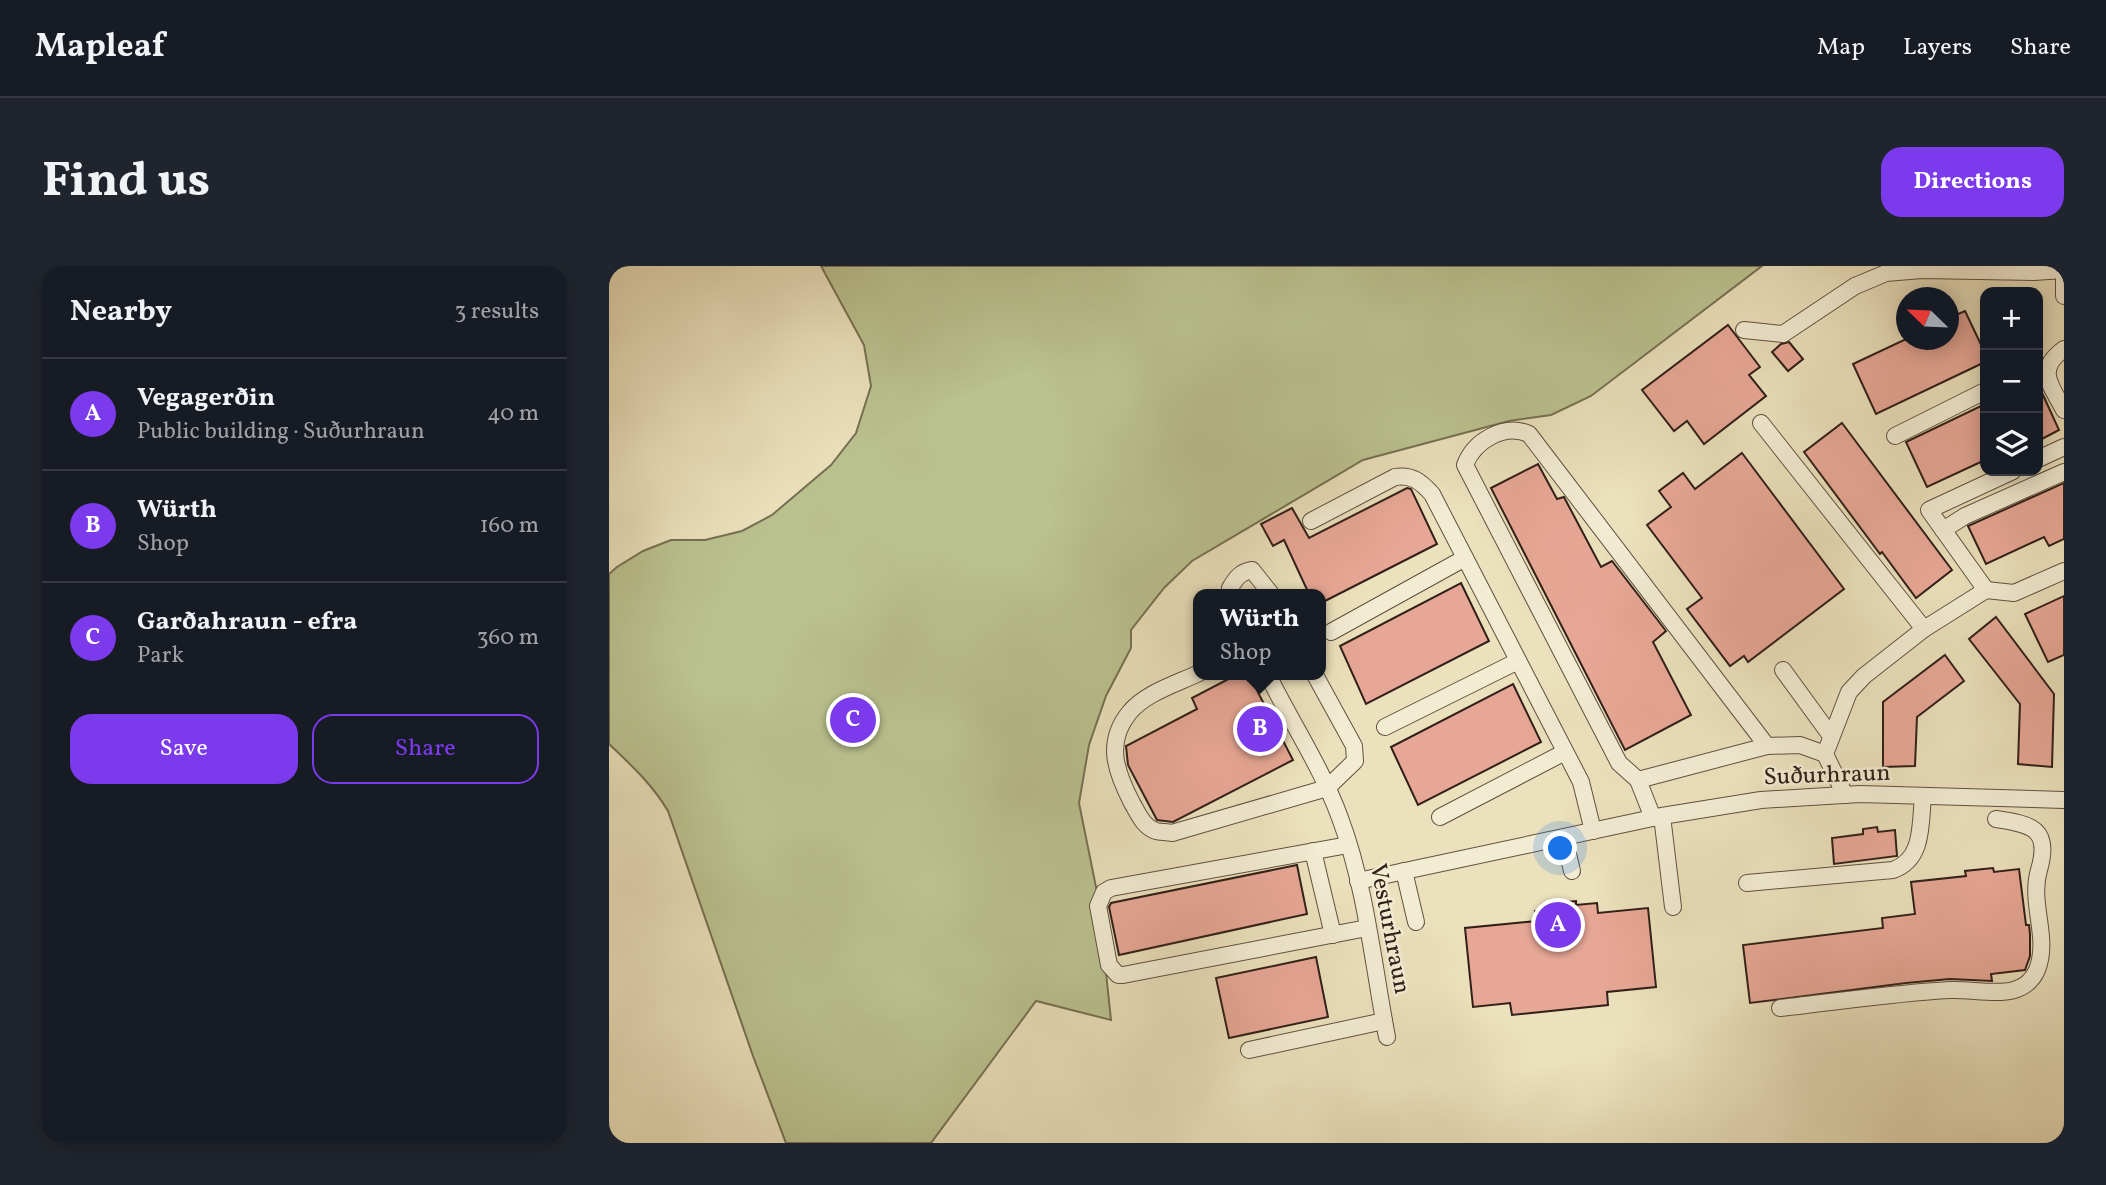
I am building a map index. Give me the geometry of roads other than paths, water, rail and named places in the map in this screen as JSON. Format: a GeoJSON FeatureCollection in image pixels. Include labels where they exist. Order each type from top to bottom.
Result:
{"type":"FeatureCollection","features":[{"type":"Feature","properties":{"kind":"street"},"geometry":{"type":"LineString","coordinates":[[1745,330],[1783,334],[1871,278],[1904,271],[2064,270]]}},
{"type":"Feature","properties":{"kind":"street"},"geometry":{"type":"LineString","coordinates":[[2064,277],[2064,296]]}},
{"type":"Feature","properties":{"kind":"street"},"geometry":{"type":"LineString","coordinates":[[2051,357],[2047,378],[2064,410]]}},
{"type":"Feature","properties":{"kind":"street"},"geometry":{"type":"LineString","coordinates":[[1895,436],[1980,394]]}},
{"type":"Feature","properties":{"kind":"street"},"geometry":{"type":"LineString","coordinates":[[1761,423],[1924,629]]}},
{"type":"Feature","properties":{"kind":"street"},"geometry":{"type":"LineString","coordinates":[[1673,907],[1658,817],[1638,780],[1619,763],[1465,465],[1470,453],[1501,432],[1517,429],[1529,434],[1767,746]]}},
{"type":"Feature","properties":{"kind":"street"},"geometry":{"type":"LineString","coordinates":[[2043,457],[2064,447]]}},
{"type":"Feature","properties":{"kind":"street"},"geometry":{"type":"LineString","coordinates":[[1943,530],[1965,516],[2064,472]]}},
{"type":"Feature","properties":{"kind":"street"},"geometry":{"type":"LineString","coordinates":[[1311,521],[1389,480],[1408,476],[1432,494],[1581,782],[1593,831]]}},
{"type":"Feature","properties":{"kind":"street"},"geometry":{"type":"LineString","coordinates":[[2002,476],[1929,510],[1986,590],[2014,593],[2064,571]]}},
{"type":"Feature","properties":{"kind":"street"},"geometry":{"type":"LineString","coordinates":[[1331,632],[1465,558]]}},
{"type":"Feature","properties":{"kind":"street"},"geometry":{"type":"LineString","coordinates":[[1230,589],[1237,576],[1252,570],[1267,589]]}},
{"type":"Feature","properties":{"kind":"street","name":"Suðurhraun"},"geometry":{"type":"LineString","coordinates":[[1825,754],[1849,692],[1858,682],[1924,629],[1986,590]]}},
{"type":"Feature","properties":{"kind":"street"},"geometry":{"type":"LineString","coordinates":[[1385,727],[1518,661]]}},
{"type":"Feature","properties":{"kind":"street"},"geometry":{"type":"LineString","coordinates":[[1783,670],[1831,736]]}},
{"type":"Feature","properties":{"kind":"street"},"geometry":{"type":"LineString","coordinates":[[1193,676],[1139,702],[1121,725],[1115,750],[1118,776],[1142,821],[1154,831],[1172,833],[1327,789],[1355,761],[1354,746],[1318,680]]}},
{"type":"Feature","properties":{"kind":"street","name":"Vesturhraun"},"geometry":{"type":"LineString","coordinates":[[1249,1049],[1386,1029],[1358,881],[1347,838],[1327,789],[1271,680]]}},
{"type":"Feature","properties":{"kind":"street"},"geometry":{"type":"LineString","coordinates":[[1638,780],[1767,746],[1800,745],[1825,754],[1845,795]]}},
{"type":"Feature","properties":{"kind":"street"},"geometry":{"type":"LineString","coordinates":[[1440,817],[1565,752]]}},
{"type":"Feature","properties":{"kind":"street","name":"Suðurhraun"},"geometry":{"type":"LineString","coordinates":[[1358,881],[1658,817],[1761,800],[1845,795],[2064,800]]}},
{"type":"Feature","properties":{"kind":"street"},"geometry":{"type":"LineString","coordinates":[[1747,883],[1893,870],[1900,867],[1911,859],[1917,847],[1923,797]]}},
{"type":"Feature","properties":{"kind":"street"},"geometry":{"type":"LineString","coordinates":[[1780,1008],[1949,990],[2011,991],[2024,986],[2036,971],[2041,950],[2035,883],[2044,853],[2043,844],[2040,835],[2033,828],[2015,821],[1996,819]]}},
{"type":"Feature","properties":{"kind":"street"},"geometry":{"type":"LineString","coordinates":[[1564,837],[1572,871]]}},
{"type":"Feature","properties":{"kind":"street"},"geometry":{"type":"LineString","coordinates":[[1347,838],[1313,851],[1111,888],[1104,892],[1098,906],[1109,965],[1118,975],[1123,975],[1367,928]]}},
{"type":"Feature","properties":{"kind":"street"},"geometry":{"type":"LineString","coordinates":[[1313,851],[1333,935]]}},
{"type":"Feature","properties":{"kind":"street"},"geometry":{"type":"LineString","coordinates":[[1404,871],[1416,922]]}},
{"type":"Feature","properties":{"kind":"place","name":"Garðahraun - efra"},"geometry":{"type":"Point","coordinates":[853,720]}},
{"type":"Feature","properties":{"kind":"place","name":"Würth"},"geometry":{"type":"Point","coordinates":[1260,729]}},
{"type":"Feature","properties":{"kind":"place","name":"Vegagerðin"},"geometry":{"type":"Point","coordinates":[1558,925]}}]}
